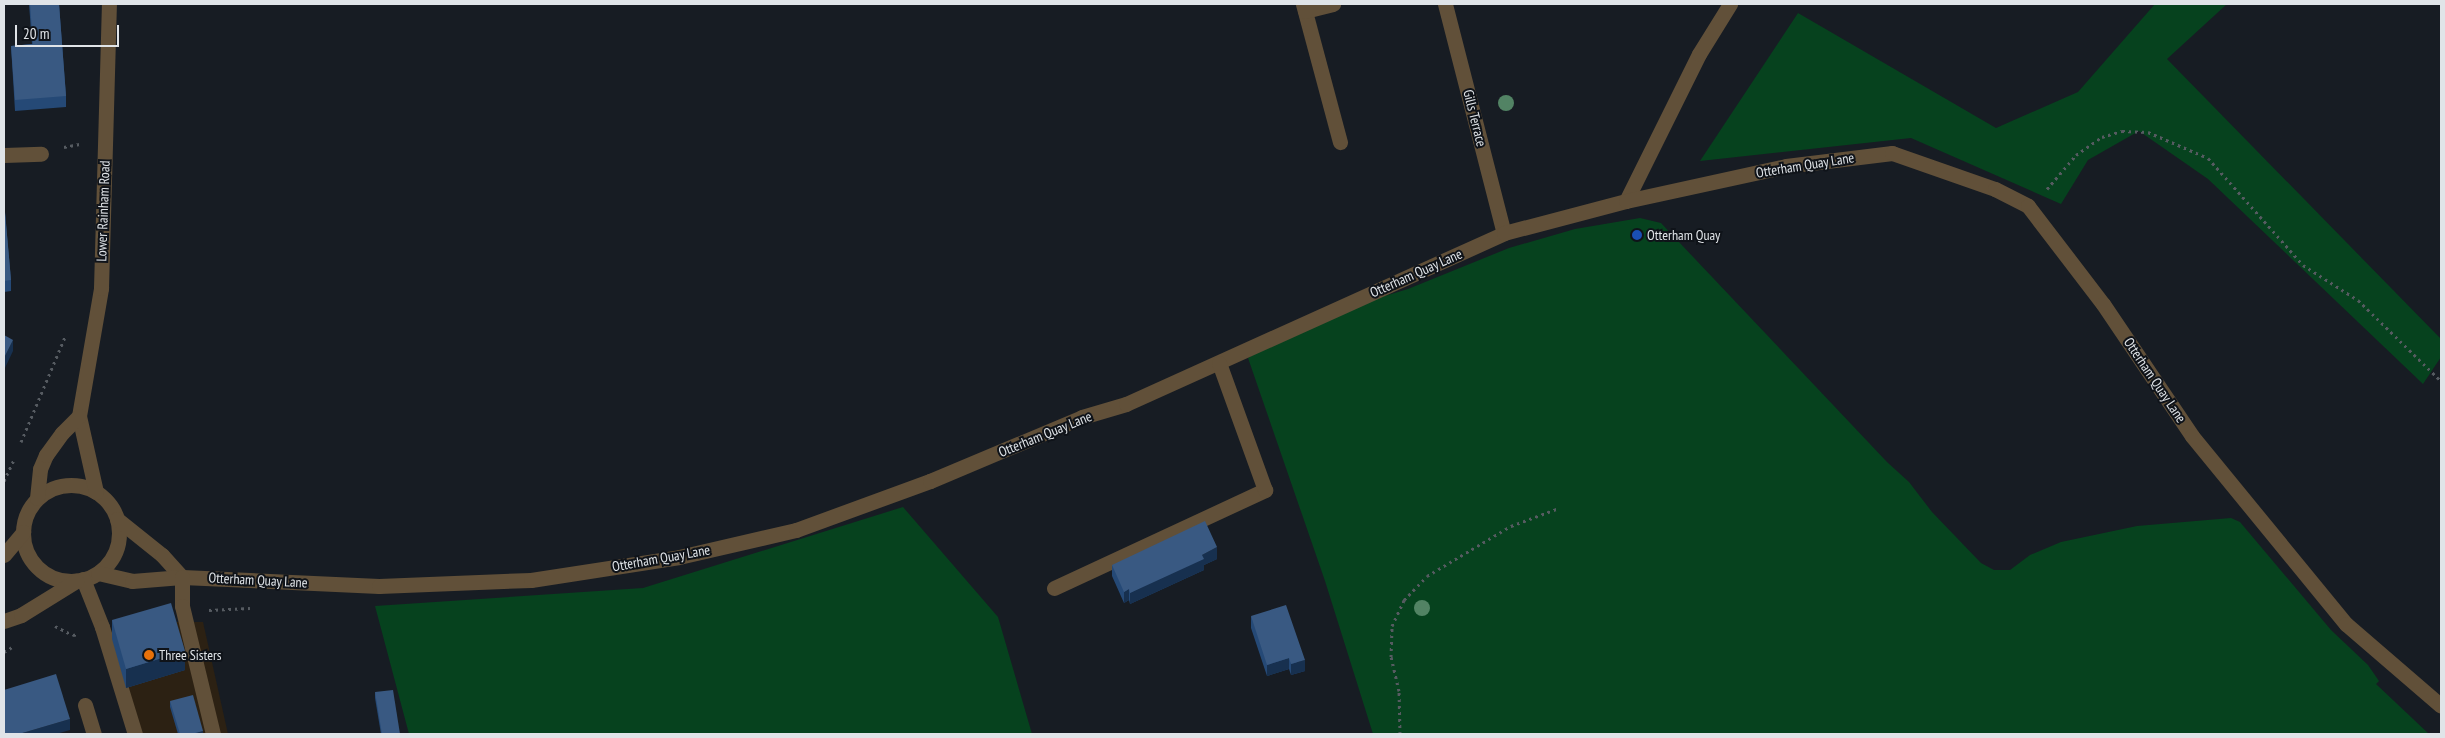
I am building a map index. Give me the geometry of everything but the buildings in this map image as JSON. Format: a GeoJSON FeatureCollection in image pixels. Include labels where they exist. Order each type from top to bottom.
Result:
{"type":"FeatureCollection","features":[{"type":"Feature","properties":{"kind":"street","name":"Lower Rainham Road"},"geometry":{"type":"LineString","coordinates":[[96,492],[79,416],[101,288],[109,4]]}},
{"type":"Feature","properties":{"kind":"street"},"geometry":{"type":"LineString","coordinates":[[1333,4],[1304,8],[1340,142]]}},
{"type":"Feature","properties":{"kind":"street","name":"Gills Terrace"},"geometry":{"type":"LineString","coordinates":[[1445,4],[1504,233]]}},
{"type":"Feature","properties":{"kind":"street"},"geometry":{"type":"LineString","coordinates":[[1626,201],[1699,54],[1730,4]]}},
{"type":"Feature","properties":{"kind":"street","name":"Otterham Quay Lane"},"geometry":{"type":"LineString","coordinates":[[98,573],[132,581],[182,577],[379,586],[531,580],[679,557],[796,530],[930,481],[1082,417],[1126,404],[1504,233],[1626,201],[1786,166],[1892,153],[1995,189],[2028,206],[2104,304],[2192,436],[2340,617],[2441,706]]}},
{"type":"Feature","properties":{"kind":"street"},"geometry":{"type":"LineString","coordinates":[[4,156],[41,154]]}},
{"type":"Feature","properties":{"kind":"street"},"geometry":{"type":"LineString","coordinates":[[1054,588],[1264,490],[1219,363]]}},
{"type":"Feature","properties":{"kind":"street"},"geometry":{"type":"LineString","coordinates":[[37,498],[40,469],[46,455],[62,432],[79,416]]}},
{"type":"Feature","properties":{"kind":"street"},"geometry":{"type":"LineString","coordinates":[[4,621],[21,615],[80,580],[98,573],[109,563],[116,549],[119,535],[117,519],[109,504],[96,492],[81,486],[66,485],[51,489],[37,498],[28,510],[23,532],[27,552],[38,568],[49,576],[63,580],[80,580]]}},
{"type":"Feature","properties":{"kind":"street"},"geometry":{"type":"LineString","coordinates":[[117,519],[162,554],[182,577],[184,611],[213,734]]}},
{"type":"Feature","properties":{"kind":"street"},"geometry":{"type":"LineString","coordinates":[[4,555],[23,532]]}},
{"type":"Feature","properties":{"kind":"street"},"geometry":{"type":"LineString","coordinates":[[80,580],[102,627],[135,734]]}},
{"type":"Feature","properties":{"kind":"street"},"geometry":{"type":"LineString","coordinates":[[84,705],[94,734]]}},
{"type":"Feature","properties":{"kind":"path"},"geometry":{"type":"LineString","coordinates":[[2028,206],[2043,194],[2076,155],[2102,137],[2122,131],[2148,132],[2180,144],[2208,158],[2303,264],[2358,300],[2441,381]]}},
{"type":"Feature","properties":{"kind":"path"},"geometry":{"type":"LineString","coordinates":[[41,154],[70,146],[105,142]]}},
{"type":"Feature","properties":{"kind":"path"},"geometry":{"type":"LineString","coordinates":[[20,445],[69,328]]}},
{"type":"Feature","properties":{"kind":"path"},"geometry":{"type":"LineString","coordinates":[[4,481],[16,453]]}},
{"type":"Feature","properties":{"kind":"path"},"geometry":{"type":"LineString","coordinates":[[1400,734],[1399,691],[1391,657],[1392,626],[1404,600],[1428,576],[1503,531],[1559,508]]}},
{"type":"Feature","properties":{"kind":"path"},"geometry":{"type":"LineString","coordinates":[[184,611],[252,608]]}},
{"type":"Feature","properties":{"kind":"path"},"geometry":{"type":"LineString","coordinates":[[72,634],[102,627]]}},
{"type":"Feature","properties":{"kind":"shaded area"},"geometry":{"type":"Polygon","coordinates":[[[171,622],[203,622],[228,734],[141,734],[126,688],[171,622]]]}},
{"type":"Feature","properties":{"kind":"green space"},"geometry":{"type":"Polygon","coordinates":[[[2155,4],[2227,4],[2167,59],[2441,339],[2441,357],[2423,384],[2208,179],[2139,131],[2088,160],[2061,204],[1911,138],[1700,161],[1798,13],[1996,128],[2078,92],[2155,4]]]}},
{"type":"Feature","properties":{"kind":"green space"},"geometry":{"type":"Polygon","coordinates":[[[1640,218],[1661,223],[1887,462],[1909,482],[1932,512],[1981,563],[1994,570],[2010,570],[2030,555],[2061,542],[2137,526],[2231,518],[2240,522],[2331,630],[2368,665],[2379,681],[2376,684],[2429,734],[1373,734],[1325,581],[1248,358],[1273,343],[1375,299],[1408,289],[1509,248],[1575,229],[1640,218]]]}},
{"type":"Feature","properties":{"kind":"green space"},"geometry":{"type":"Polygon","coordinates":[[[903,507],[998,617],[1032,734],[409,734],[375,606],[643,588],[903,507]]]}},
{"type":"Feature","properties":{"kind":"place","name":"Otterham Quay"},"geometry":{"type":"Point","coordinates":[1637,235]}},
{"type":"Feature","properties":{"kind":"place","name":"Three Sisters"},"geometry":{"type":"Point","coordinates":[149,655]}}]}
